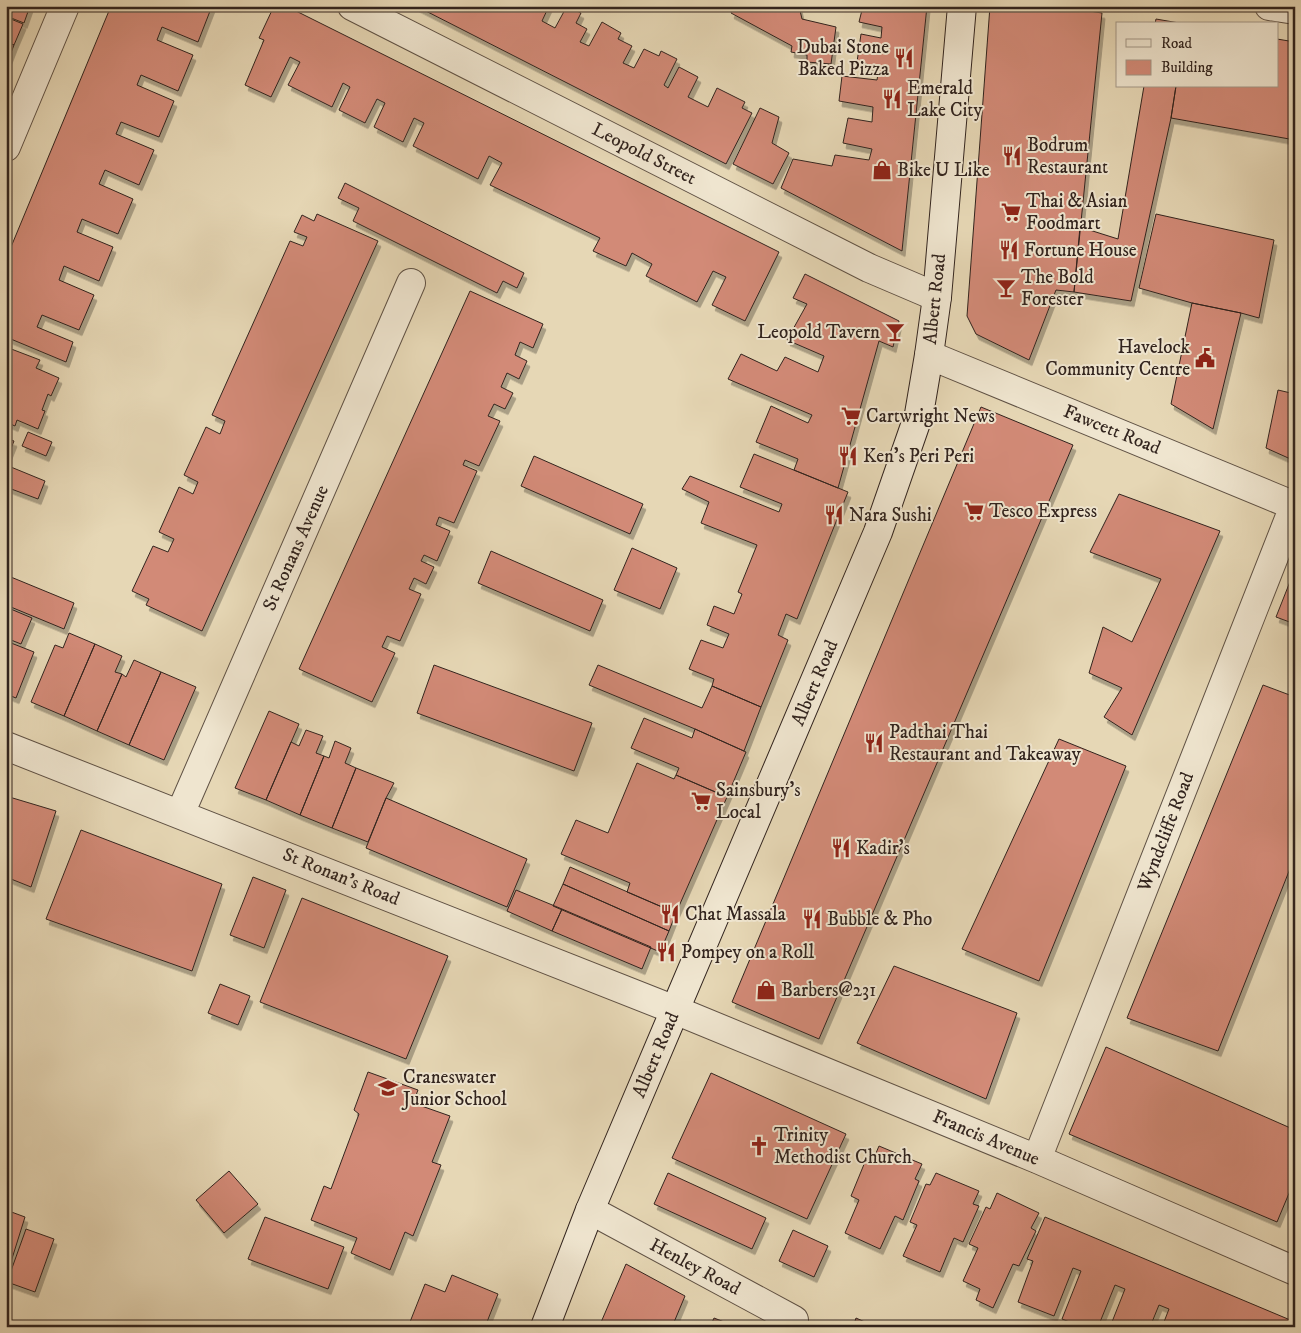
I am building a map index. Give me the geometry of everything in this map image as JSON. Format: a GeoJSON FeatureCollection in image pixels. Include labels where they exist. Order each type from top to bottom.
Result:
{"type":"FeatureCollection","features":[{"type":"Feature","properties":{"kind":"street"},"geometry":{"type":"LineString","coordinates":[[6,147],[65,6]]}},
{"type":"Feature","properties":{"kind":"street","name":"Leopold Street"},"geometry":{"type":"LineString","coordinates":[[352,6],[869,268],[937,298]]}},
{"type":"Feature","properties":{"kind":"street","name":"Albert Road"},"geometry":{"type":"LineString","coordinates":[[545,1327],[590,1210],[878,532],[919,414],[937,298],[962,6]]}},
{"type":"Feature","properties":{"kind":"street"},"geometry":{"type":"LineString","coordinates":[[1269,6],[1295,10]]}},
{"type":"Feature","properties":{"kind":"street","name":"St Ronans Avenue"},"geometry":{"type":"LineString","coordinates":[[180,814],[411,283]]}},
{"type":"Feature","properties":{"kind":"street","name":"Fawcett Road"},"geometry":{"type":"LineString","coordinates":[[929,355],[1295,506]]}},
{"type":"Feature","properties":{"kind":"street","name":"Wyndcliffe Road"},"geometry":{"type":"LineString","coordinates":[[1037,1159],[1295,506]]}},
{"type":"Feature","properties":{"kind":"street","name":"St Ronan's Road"},"geometry":{"type":"LineString","coordinates":[[6,746],[676,1010]]}},
{"type":"Feature","properties":{"kind":"street","name":"Francis Avenue"},"geometry":{"type":"LineString","coordinates":[[676,1010],[1037,1159],[1295,1271]]}},
{"type":"Feature","properties":{"kind":"street","name":"Henley Road"},"geometry":{"type":"LineString","coordinates":[[590,1210],[794,1320],[792,1327]]}},
{"type":"Feature","properties":{"kind":"building"},"geometry":{"type":"Polygon","coordinates":[[[6,6],[30,6],[24,23],[6,16],[6,6]]]}},
{"type":"Feature","properties":{"kind":"building"},"geometry":{"type":"Polygon","coordinates":[[[111,6],[212,6],[198,42],[162,27],[157,40],[193,55],[178,91],[141,75],[137,85],[174,101],[159,137],[121,122],[116,134],[154,150],[139,185],[105,170],[99,184],[133,199],[118,234],[82,219],[77,232],[113,247],[99,281],[64,266],[59,280],[94,295],[79,330],[42,315],[37,327],[73,342],[66,362],[6,337],[6,259],[111,6]]]}},
{"type":"Feature","properties":{"kind":"building"},"geometry":{"type":"Polygon","coordinates":[[[274,6],[286,6],[779,252],[745,321],[712,305],[726,277],[713,271],[697,302],[646,276],[652,264],[632,253],[626,266],[593,251],[600,238],[490,185],[502,163],[489,156],[478,179],[413,146],[424,123],[414,118],[403,142],[374,127],[385,103],[377,99],[365,123],[339,110],[350,87],[343,83],[332,107],[288,85],[300,62],[290,57],[271,97],[245,85],[264,40],[259,38],[274,6]]]}},
{"type":"Feature","properties":{"kind":"building"},"geometry":{"type":"Polygon","coordinates":[[[416,6],[509,6],[513,8],[514,6],[549,6],[542,21],[555,28],[567,6],[581,13],[576,23],[587,29],[580,42],[589,46],[602,22],[621,33],[618,39],[632,46],[623,63],[634,68],[644,49],[659,56],[661,51],[677,59],[664,85],[668,88],[679,67],[698,77],[688,97],[708,107],[717,88],[745,102],[742,108],[752,113],[726,164],[416,6]]]}},
{"type":"Feature","properties":{"kind":"building"},"geometry":{"type":"Polygon","coordinates":[[[734,6],[799,6],[802,19],[836,27],[831,64],[807,62],[807,55],[791,52],[792,46],[731,13],[734,6]]]}},
{"type":"Feature","properties":{"kind":"building"},"geometry":{"type":"Polygon","coordinates":[[[863,6],[927,6],[902,251],[781,188],[793,159],[832,166],[835,155],[869,160],[872,149],[843,143],[848,118],[872,122],[873,107],[839,101],[842,76],[877,80],[879,67],[857,62],[861,34],[881,38],[882,27],[859,22],[863,6]]]}},
{"type":"Feature","properties":{"kind":"building"},"geometry":{"type":"Polygon","coordinates":[[[990,6],[1058,6],[1102,13],[1074,292],[1056,290],[1029,360],[976,334],[967,316],[990,6]]]}},
{"type":"Feature","properties":{"kind":"building"},"geometry":{"type":"Polygon","coordinates":[[[6,17],[23,24],[14,45],[6,42],[6,17]]]}},
{"type":"Feature","properties":{"kind":"building"},"geometry":{"type":"Polygon","coordinates":[[[1156,19],[1173,22],[1155,22],[1156,19]]]}},
{"type":"Feature","properties":{"kind":"building"},"geometry":{"type":"Polygon","coordinates":[[[1278,39],[1295,42],[1295,140],[1171,118],[1176,88],[1278,88],[1278,39]]]}},
{"type":"Feature","properties":{"kind":"building"},"geometry":{"type":"Polygon","coordinates":[[[6,42],[14,45],[6,66],[6,42]]]}},
{"type":"Feature","properties":{"kind":"building"},"geometry":{"type":"Polygon","coordinates":[[[1144,88],[1176,88],[1171,118],[1131,301],[1074,292],[1080,227],[1118,239],[1144,88]]]}},
{"type":"Feature","properties":{"kind":"building"},"geometry":{"type":"Polygon","coordinates":[[[760,108],[779,117],[772,143],[789,153],[773,184],[733,164],[760,108]]]}},
{"type":"Feature","properties":{"kind":"building"},"geometry":{"type":"Polygon","coordinates":[[[345,183],[524,273],[517,288],[503,281],[497,293],[353,221],[359,208],[338,198],[345,183]]]}},
{"type":"Feature","properties":{"kind":"building"},"geometry":{"type":"Polygon","coordinates":[[[317,214],[378,241],[202,631],[146,605],[149,599],[132,591],[153,546],[168,552],[174,539],[159,532],[179,487],[193,494],[198,482],[184,475],[206,427],[220,434],[225,421],[212,415],[290,241],[303,246],[307,237],[294,232],[302,215],[314,221],[317,214]]]}},
{"type":"Feature","properties":{"kind":"building"},"geometry":{"type":"Polygon","coordinates":[[[1156,214],[1274,240],[1259,318],[1192,303],[1139,288],[1156,214]]]}},
{"type":"Feature","properties":{"kind":"building"},"geometry":{"type":"Polygon","coordinates":[[[805,274],[899,321],[893,347],[879,341],[838,488],[794,470],[798,459],[756,442],[771,406],[808,423],[812,415],[728,379],[741,354],[777,371],[785,357],[818,372],[824,356],[787,340],[807,304],[793,298],[805,274]]]}},
{"type":"Feature","properties":{"kind":"building"},"geometry":{"type":"Polygon","coordinates":[[[470,291],[543,324],[533,348],[520,342],[515,355],[527,361],[519,379],[507,373],[501,387],[513,393],[505,409],[494,404],[488,416],[500,421],[479,466],[465,460],[463,465],[477,471],[454,523],[439,517],[436,525],[450,531],[437,561],[424,555],[421,561],[434,567],[426,584],[414,578],[409,589],[421,594],[400,641],[387,636],[382,647],[395,653],[372,702],[299,669],[470,291]]]}},
{"type":"Feature","properties":{"kind":"building","name":"Havelock Community Centre"},"geometry":{"type":"Polygon","coordinates":[[[1192,303],[1241,313],[1213,429],[1171,404],[1192,303]]]}},
{"type":"Feature","properties":{"kind":"building"},"geometry":{"type":"Polygon","coordinates":[[[6,347],[40,360],[36,368],[59,378],[51,396],[48,394],[42,410],[45,411],[38,429],[17,420],[15,426],[6,422],[6,347]]]}},
{"type":"Feature","properties":{"kind":"building"},"geometry":{"type":"Polygon","coordinates":[[[1278,390],[1295,394],[1295,461],[1266,448],[1278,390]]]}},
{"type":"Feature","properties":{"kind":"building"},"geometry":{"type":"Polygon","coordinates":[[[981,407],[1073,445],[819,1039],[732,1002],[981,407]]]}},
{"type":"Feature","properties":{"kind":"building"},"geometry":{"type":"Polygon","coordinates":[[[28,432],[52,442],[46,456],[22,446],[28,432]]]}},
{"type":"Feature","properties":{"kind":"building"},"geometry":{"type":"Polygon","coordinates":[[[6,438],[14,441],[6,461],[6,438]]]}},
{"type":"Feature","properties":{"kind":"building"},"geometry":{"type":"Polygon","coordinates":[[[754,454],[848,492],[797,619],[786,614],[778,635],[788,640],[761,707],[712,686],[714,679],[689,669],[701,640],[723,648],[729,634],[707,625],[714,606],[734,614],[742,594],[738,592],[757,545],[701,523],[709,502],[682,489],[690,476],[779,512],[782,504],[740,487],[754,454]]]}},
{"type":"Feature","properties":{"kind":"building"},"geometry":{"type":"Polygon","coordinates":[[[534,456],[643,504],[630,534],[521,486],[534,456]]]}},
{"type":"Feature","properties":{"kind":"building"},"geometry":{"type":"Polygon","coordinates":[[[6,465],[45,481],[38,499],[6,487],[6,465]]]}},
{"type":"Feature","properties":{"kind":"building"},"geometry":{"type":"Polygon","coordinates":[[[1119,494],[1220,531],[1132,735],[1104,717],[1122,688],[1089,673],[1103,627],[1132,642],[1161,579],[1090,552],[1119,494]]]}},
{"type":"Feature","properties":{"kind":"building"},"geometry":{"type":"Polygon","coordinates":[[[632,548],[677,568],[660,609],[614,590],[632,548]]]}},
{"type":"Feature","properties":{"kind":"building"},"geometry":{"type":"Polygon","coordinates":[[[491,551],[603,600],[590,631],[478,583],[491,551]]]}},
{"type":"Feature","properties":{"kind":"building"},"geometry":{"type":"Polygon","coordinates":[[[1295,569],[1295,624],[1276,617],[1295,569]]]}},
{"type":"Feature","properties":{"kind":"building"},"geometry":{"type":"Polygon","coordinates":[[[6,575],[74,603],[64,629],[6,605],[6,575]]]}},
{"type":"Feature","properties":{"kind":"building"},"geometry":{"type":"Polygon","coordinates":[[[6,607],[32,618],[21,644],[6,638],[6,607]]]}},
{"type":"Feature","properties":{"kind":"building"},"geometry":{"type":"Polygon","coordinates":[[[69,633],[95,644],[64,716],[31,702],[55,645],[63,648],[69,633]]]}},
{"type":"Feature","properties":{"kind":"building"},"geometry":{"type":"Polygon","coordinates":[[[6,641],[34,652],[16,698],[6,694],[6,641]]]}},
{"type":"Feature","properties":{"kind":"building"},"geometry":{"type":"Polygon","coordinates":[[[95,644],[122,656],[115,672],[122,674],[97,731],[64,716],[95,644]]]}},
{"type":"Feature","properties":{"kind":"building"},"geometry":{"type":"Polygon","coordinates":[[[134,660],[161,672],[129,745],[97,731],[122,674],[126,677],[134,660]]]}},
{"type":"Feature","properties":{"kind":"building"},"geometry":{"type":"Polygon","coordinates":[[[434,665],[592,723],[574,771],[417,713],[434,665]]]}},
{"type":"Feature","properties":{"kind":"building"},"geometry":{"type":"Polygon","coordinates":[[[598,665],[702,708],[712,686],[761,707],[744,751],[589,685],[598,665]]]}},
{"type":"Feature","properties":{"kind":"building"},"geometry":{"type":"Polygon","coordinates":[[[161,672],[196,687],[164,760],[129,745],[161,672]]]}},
{"type":"Feature","properties":{"kind":"building"},"geometry":{"type":"Polygon","coordinates":[[[1263,685],[1295,697],[1295,856],[1218,1051],[1127,1018],[1263,685]]]}},
{"type":"Feature","properties":{"kind":"building"},"geometry":{"type":"Polygon","coordinates":[[[269,711],[299,724],[266,800],[235,788],[269,711]]]}},
{"type":"Feature","properties":{"kind":"building"},"geometry":{"type":"Polygon","coordinates":[[[644,718],[692,738],[695,729],[746,752],[727,797],[676,775],[679,768],[631,748],[644,718]]]}},
{"type":"Feature","properties":{"kind":"building"},"geometry":{"type":"Polygon","coordinates":[[[306,730],[323,736],[316,753],[324,756],[300,815],[266,800],[291,742],[299,746],[306,730]]]}},
{"type":"Feature","properties":{"kind":"building"},"geometry":{"type":"Polygon","coordinates":[[[1059,739],[1126,766],[1039,981],[962,949],[1059,739]]]}},
{"type":"Feature","properties":{"kind":"building"},"geometry":{"type":"Polygon","coordinates":[[[335,741],[351,748],[345,763],[356,768],[332,828],[300,815],[324,756],[329,758],[335,741]]]}},
{"type":"Feature","properties":{"kind":"building"},"geometry":{"type":"Polygon","coordinates":[[[637,763],[674,779],[676,775],[727,797],[676,913],[627,892],[630,883],[561,854],[576,820],[608,833],[637,763]]]}},
{"type":"Feature","properties":{"kind":"building"},"geometry":{"type":"Polygon","coordinates":[[[356,768],[394,783],[368,842],[332,828],[356,768]]]}},
{"type":"Feature","properties":{"kind":"building"},"geometry":{"type":"Polygon","coordinates":[[[6,796],[56,811],[31,887],[6,877],[6,796]]]}},
{"type":"Feature","properties":{"kind":"building"},"geometry":{"type":"Polygon","coordinates":[[[386,798],[527,859],[507,907],[366,848],[386,798]]]}},
{"type":"Feature","properties":{"kind":"building"},"geometry":{"type":"Polygon","coordinates":[[[81,830],[222,884],[192,971],[46,919],[81,830]]]}},
{"type":"Feature","properties":{"kind":"building"},"geometry":{"type":"Polygon","coordinates":[[[570,867],[676,913],[669,931],[563,884],[570,867]]]}},
{"type":"Feature","properties":{"kind":"building"},"geometry":{"type":"Polygon","coordinates":[[[253,877],[286,890],[264,948],[230,935],[253,877]]]}},
{"type":"Feature","properties":{"kind":"building"},"geometry":{"type":"Polygon","coordinates":[[[563,884],[669,931],[660,952],[553,906],[563,884]]]}},
{"type":"Feature","properties":{"kind":"building"},"geometry":{"type":"Polygon","coordinates":[[[516,890],[562,909],[552,931],[507,911],[516,890]]]}},
{"type":"Feature","properties":{"kind":"building"},"geometry":{"type":"Polygon","coordinates":[[[302,898],[448,956],[406,1059],[260,1002],[302,898]]]}},
{"type":"Feature","properties":{"kind":"building"},"geometry":{"type":"Polygon","coordinates":[[[562,909],[651,947],[642,969],[552,931],[562,909]]]}},
{"type":"Feature","properties":{"kind":"building"},"geometry":{"type":"Polygon","coordinates":[[[894,966],[1017,1013],[986,1099],[857,1043],[894,966]]]}},
{"type":"Feature","properties":{"kind":"building"},"geometry":{"type":"Polygon","coordinates":[[[220,984],[250,996],[238,1025],[208,1013],[220,984]]]}},
{"type":"Feature","properties":{"kind":"building"},"geometry":{"type":"Polygon","coordinates":[[[1106,1047],[1295,1130],[1295,1179],[1277,1222],[1069,1134],[1106,1047]]]}},
{"type":"Feature","properties":{"kind":"building"},"geometry":{"type":"Polygon","coordinates":[[[368,1072],[418,1090],[413,1103],[450,1116],[432,1162],[441,1165],[413,1236],[405,1232],[390,1270],[351,1253],[357,1238],[311,1220],[324,1186],[331,1189],[359,1114],[354,1110],[368,1072]]]}},
{"type":"Feature","properties":{"kind":"building","name":"Trinity Methodist Church"},"geometry":{"type":"Polygon","coordinates":[[[711,1073],[846,1134],[807,1219],[672,1158],[711,1073]]]}},
{"type":"Feature","properties":{"kind":"building"},"geometry":{"type":"Polygon","coordinates":[[[879,1146],[922,1164],[915,1179],[919,1181],[903,1220],[895,1216],[880,1249],[845,1233],[859,1200],[851,1196],[867,1157],[873,1160],[879,1146]]]}},
{"type":"Feature","properties":{"kind":"building"},"geometry":{"type":"Polygon","coordinates":[[[229,1171],[258,1204],[224,1233],[196,1200],[229,1171]]]}},
{"type":"Feature","properties":{"kind":"building"},"geometry":{"type":"Polygon","coordinates":[[[668,1173],[766,1218],[752,1249],[654,1204],[668,1173]]]}},
{"type":"Feature","properties":{"kind":"building"},"geometry":{"type":"Polygon","coordinates":[[[936,1173],[979,1191],[973,1204],[979,1206],[963,1242],[954,1238],[940,1272],[903,1256],[917,1225],[910,1222],[926,1184],[930,1185],[936,1173]]]}},
{"type":"Feature","properties":{"kind":"building"},"geometry":{"type":"Polygon","coordinates":[[[997,1193],[1039,1213],[1031,1228],[1036,1231],[1019,1266],[1013,1264],[993,1308],[976,1300],[980,1289],[963,1281],[978,1248],[969,1244],[986,1207],[990,1209],[997,1193]]]}},
{"type":"Feature","properties":{"kind":"building"},"geometry":{"type":"Polygon","coordinates":[[[6,1210],[25,1217],[10,1265],[6,1264],[6,1210]]]}},
{"type":"Feature","properties":{"kind":"building"},"geometry":{"type":"Polygon","coordinates":[[[265,1217],[344,1247],[328,1289],[248,1259],[265,1217]]]}},
{"type":"Feature","properties":{"kind":"building"},"geometry":{"type":"Polygon","coordinates":[[[1045,1217],[1295,1322],[1295,1327],[1208,1327],[1202,1324],[1201,1327],[1162,1327],[1169,1309],[1159,1305],[1150,1327],[1110,1327],[1125,1289],[1115,1285],[1098,1327],[1082,1327],[1062,1319],[1081,1271],[1073,1268],[1054,1316],[1018,1302],[1033,1261],[1027,1259],[1045,1217]]]}},
{"type":"Feature","properties":{"kind":"building"},"geometry":{"type":"Polygon","coordinates":[[[26,1229],[54,1239],[35,1292],[7,1282],[26,1229]]]}},
{"type":"Feature","properties":{"kind":"building"},"geometry":{"type":"Polygon","coordinates":[[[793,1230],[828,1246],[814,1277],[779,1261],[793,1230]]]}},
{"type":"Feature","properties":{"kind":"building"},"geometry":{"type":"Polygon","coordinates":[[[626,1264],[685,1296],[672,1327],[599,1327],[626,1264]]]}},
{"type":"Feature","properties":{"kind":"building"},"geometry":{"type":"Polygon","coordinates":[[[452,1275],[498,1294],[485,1327],[408,1327],[425,1284],[445,1292],[452,1275]]]}},
{"type":"Feature","properties":{"kind":"building"},"geometry":{"type":"Polygon","coordinates":[[[714,1318],[737,1327],[710,1327],[714,1318]]]}},
{"type":"Feature","properties":{"kind":"building"},"geometry":{"type":"Polygon","coordinates":[[[856,1318],[876,1327],[853,1327],[856,1318]]]}},
{"type":"Feature","properties":{"kind":"place","name":"Dubai Stone Baked Pizza"},"geometry":{"type":"Point","coordinates":[904,58]}},
{"type":"Feature","properties":{"kind":"place","name":"Emerald Lake City"},"geometry":{"type":"Point","coordinates":[892,99]}},
{"type":"Feature","properties":{"kind":"place","name":"Bodrum Restaurant"},"geometry":{"type":"Point","coordinates":[1012,156]}},
{"type":"Feature","properties":{"kind":"place","name":"Bike U Like"},"geometry":{"type":"Point","coordinates":[882,170]}},
{"type":"Feature","properties":{"kind":"place","name":"Thai & Asian Foodmart"},"geometry":{"type":"Point","coordinates":[1011,212]}},
{"type":"Feature","properties":{"kind":"place","name":"Fortune House"},"geometry":{"type":"Point","coordinates":[1009,250]}},
{"type":"Feature","properties":{"kind":"place","name":"The Bold Forester"},"geometry":{"type":"Point","coordinates":[1006,288]}},
{"type":"Feature","properties":{"kind":"place","name":"Leopold Tavern"},"geometry":{"type":"Point","coordinates":[895,332]}},
{"type":"Feature","properties":{"kind":"place","name":"Havelock Community Centre"},"geometry":{"type":"Point","coordinates":[1205,358]}},
{"type":"Feature","properties":{"kind":"place","name":"Cartwright News"},"geometry":{"type":"Point","coordinates":[851,416]}},
{"type":"Feature","properties":{"kind":"place","name":"Ken's Peri Peri"},"geometry":{"type":"Point","coordinates":[848,456]}},
{"type":"Feature","properties":{"kind":"place","name":"Tesco Express"},"geometry":{"type":"Point","coordinates":[974,511]}},
{"type":"Feature","properties":{"kind":"place","name":"Nara Sushi"},"geometry":{"type":"Point","coordinates":[834,515]}},
{"type":"Feature","properties":{"kind":"place","name":"Padthai Thai Restaurant and Takeaway"},"geometry":{"type":"Point","coordinates":[874,743]}},
{"type":"Feature","properties":{"kind":"place","name":"Sainsbury's Local"},"geometry":{"type":"Point","coordinates":[701,801]}},
{"type":"Feature","properties":{"kind":"place","name":"Kadir's"},"geometry":{"type":"Point","coordinates":[841,848]}},
{"type":"Feature","properties":{"kind":"place","name":"Chat Massala"},"geometry":{"type":"Point","coordinates":[670,914]}},
{"type":"Feature","properties":{"kind":"place","name":"Bubble & Pho"},"geometry":{"type":"Point","coordinates":[812,919]}},
{"type":"Feature","properties":{"kind":"place","name":"Pompey on a Roll"},"geometry":{"type":"Point","coordinates":[666,952]}},
{"type":"Feature","properties":{"kind":"place","name":"Barbers@231"},"geometry":{"type":"Point","coordinates":[766,990]}},
{"type":"Feature","properties":{"kind":"place","name":"Craneswater Junior School"},"geometry":{"type":"Point","coordinates":[388,1088]}},
{"type":"Feature","properties":{"kind":"place","name":"Trinity Methodist Church"},"geometry":{"type":"Point","coordinates":[759,1146]}}]}
